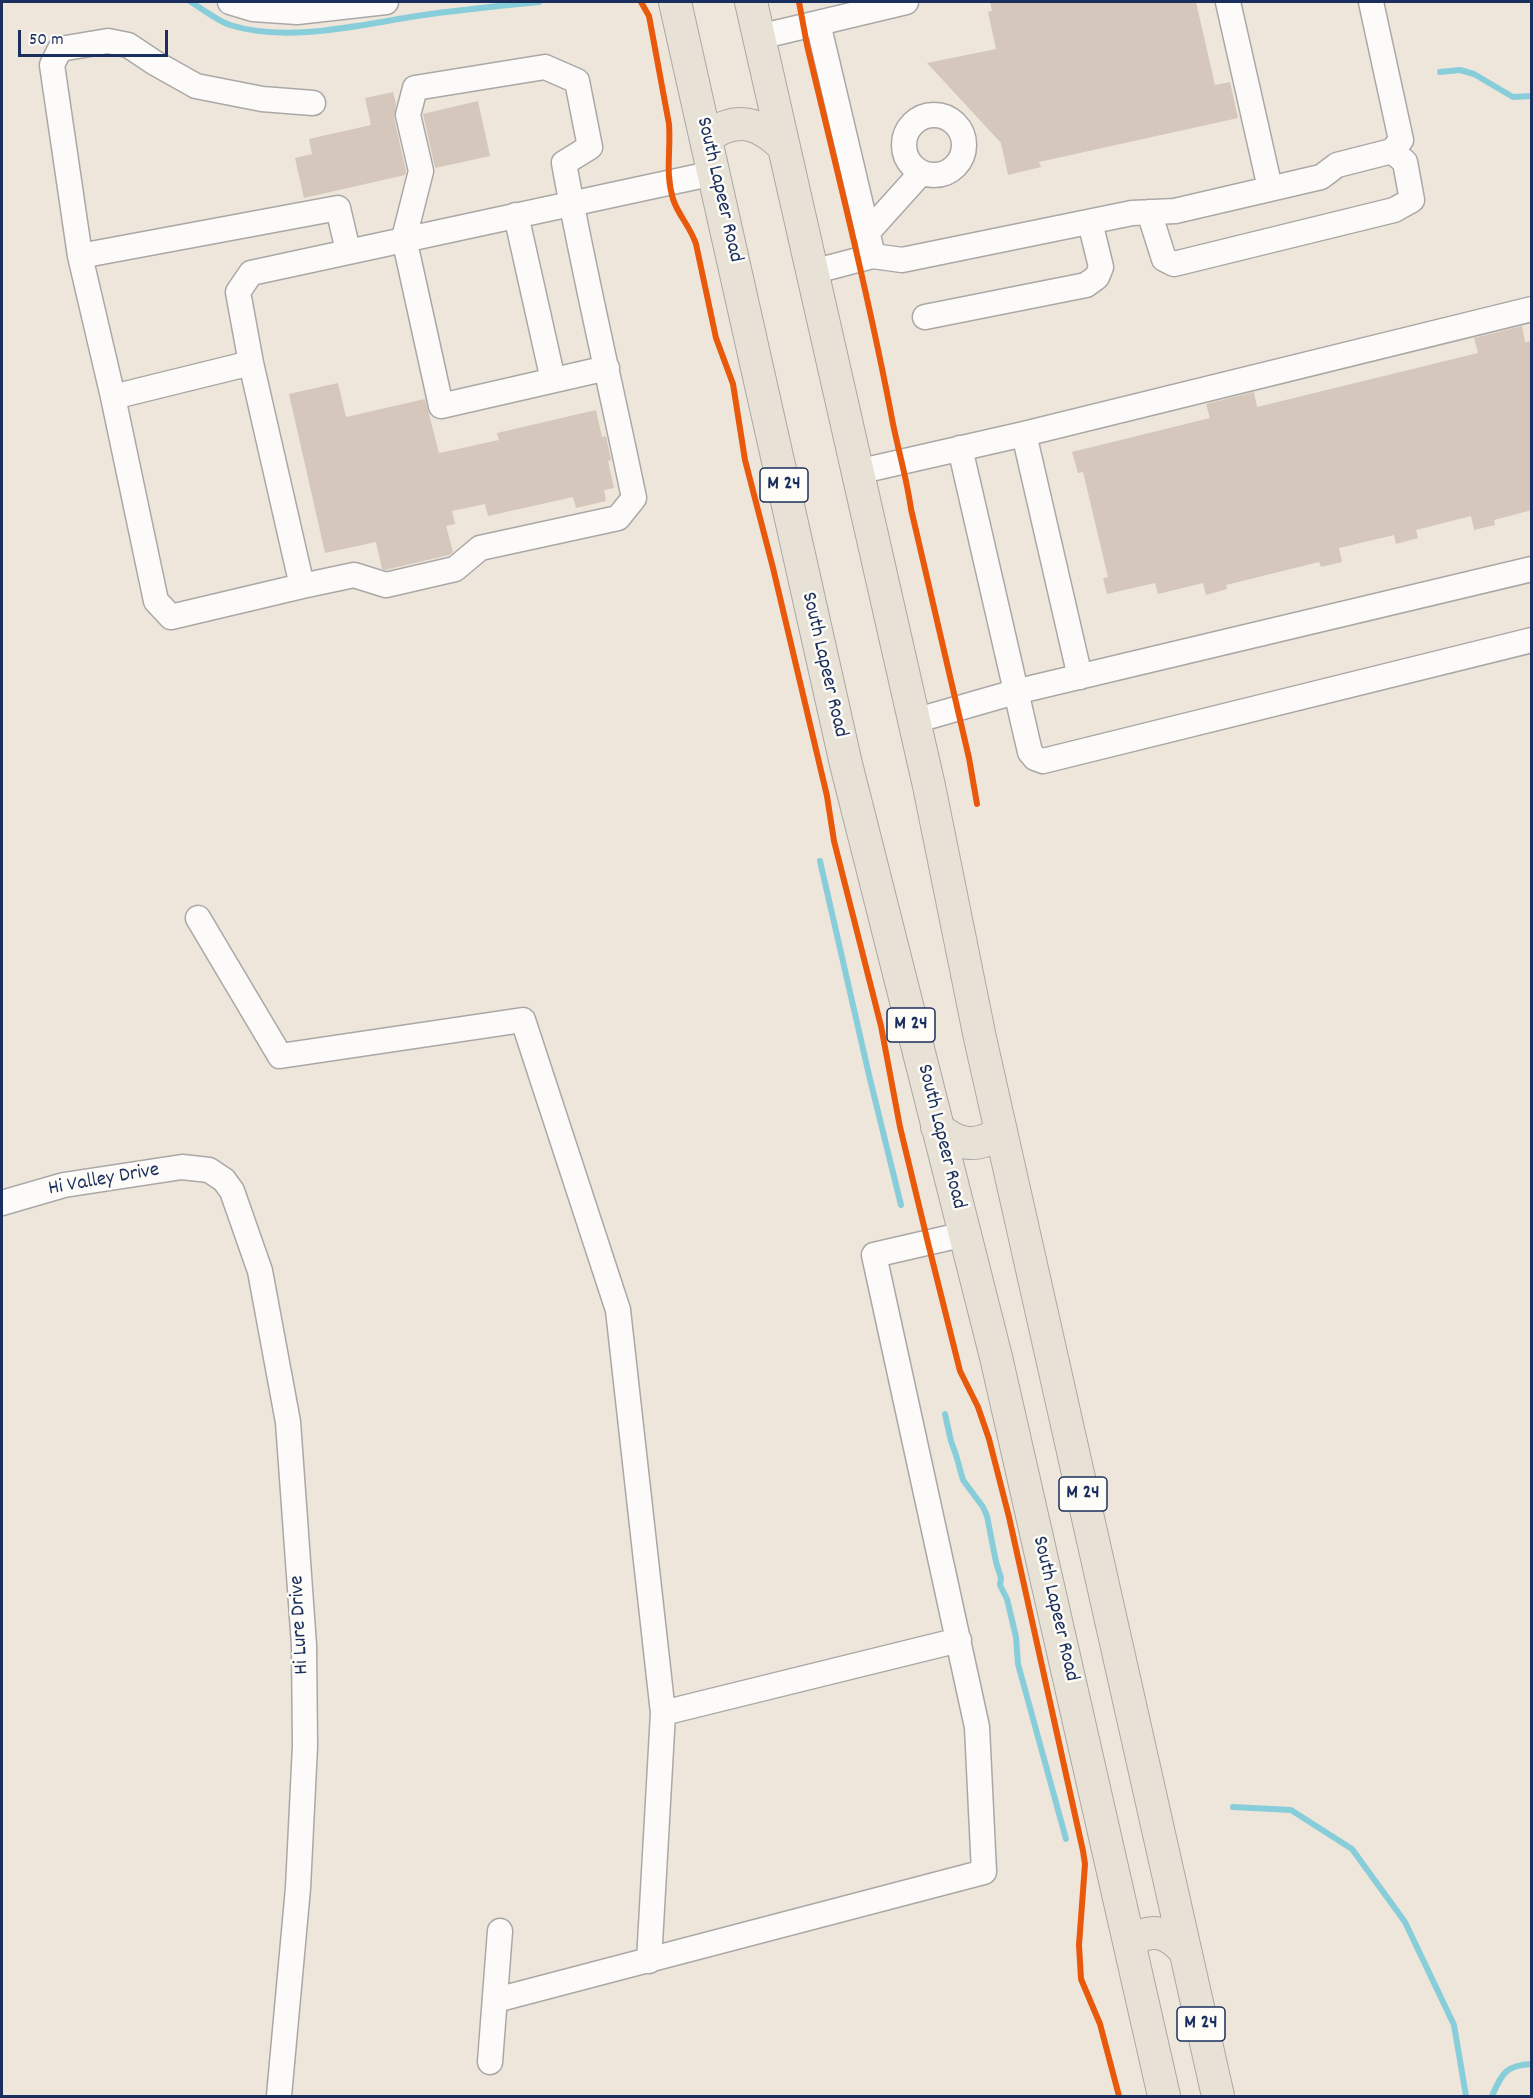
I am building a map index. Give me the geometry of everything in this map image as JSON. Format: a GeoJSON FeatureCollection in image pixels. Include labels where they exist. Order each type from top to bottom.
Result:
{"type":"FeatureCollection","features":[{"type":"Feature","properties":{"kind":"main road","name":"South Lapeer Road"},"geometry":{"type":"LineString","coordinates":[[675,2],[843,753],[996,1356],[1164,2097]]}},
{"type":"Feature","properties":{"kind":"main road","name":"M 24"},"geometry":{"type":"LineString","coordinates":[[751,2],[914,721],[1001,1131],[1218,2097]]}},
{"type":"Feature","properties":{"kind":"main road"},"geometry":{"type":"LineString","coordinates":[[706,138],[718,128],[744,123],[757,126],[771,134],[784,147]]}},
{"type":"Feature","properties":{"kind":"main road"},"geometry":{"type":"LineString","coordinates":[[937,1127],[956,1142],[969,1143],[993,1137],[1001,1131]]}},
{"type":"Feature","properties":{"kind":"main road"},"geometry":{"type":"LineString","coordinates":[[1129,1942],[1146,1933],[1155,1932],[1167,1935],[1185,1950]]}},
{"type":"Feature","properties":{"kind":"street"},"geometry":{"type":"LineString","coordinates":[[230,2],[253,9],[297,12],[386,2]]}},
{"type":"Feature","properties":{"kind":"street"},"geometry":{"type":"LineString","coordinates":[[759,37],[827,14],[906,2]]}},
{"type":"Feature","properties":{"kind":"street"},"geometry":{"type":"LineString","coordinates":[[1228,2],[1270,188]]}},
{"type":"Feature","properties":{"kind":"street"},"geometry":{"type":"LineString","coordinates":[[812,272],[873,256],[902,260],[1132,213],[1175,211],[1321,177],[1337,165],[1392,151],[1401,140],[1371,2]]}},
{"type":"Feature","properties":{"kind":"street"},"geometry":{"type":"LineString","coordinates":[[827,14],[873,256]]}},
{"type":"Feature","properties":{"kind":"street"},"geometry":{"type":"LineString","coordinates":[[313,103],[262,99],[196,86],[154,63],[128,45],[108,41],[60,49],[52,65],[80,256],[113,397],[156,601],[171,617],[354,575],[386,585],[455,569],[480,548],[618,518],[634,498],[607,368],[571,203],[564,163],[590,147],[577,81],[545,67],[415,88],[408,115],[421,171],[404,238],[441,406],[607,368]]}},
{"type":"Feature","properties":{"kind":"street"},"geometry":{"type":"LineString","coordinates":[[1149,212],[1164,259],[1174,264],[1394,210],[1412,200],[1405,162],[1392,151]]}},
{"type":"Feature","properties":{"kind":"street"},"geometry":{"type":"LineString","coordinates":[[302,586],[250,363],[238,292],[251,273],[404,238],[714,173]]}},
{"type":"Feature","properties":{"kind":"street"},"geometry":{"type":"LineString","coordinates":[[867,233],[921,173]]}},
{"type":"Feature","properties":{"kind":"street"},"geometry":{"type":"LineString","coordinates":[[80,256],[338,208],[348,251]]}},
{"type":"Feature","properties":{"kind":"street"},"geometry":{"type":"LineString","coordinates":[[516,215],[553,380]]}},
{"type":"Feature","properties":{"kind":"street"},"geometry":{"type":"LineString","coordinates":[[925,317],[1086,285],[1097,278],[1101,267],[1090,222]]}},
{"type":"Feature","properties":{"kind":"street"},"geometry":{"type":"LineString","coordinates":[[857,472],[1024,434],[1532,309]]}},
{"type":"Feature","properties":{"kind":"street"},"geometry":{"type":"LineString","coordinates":[[113,397],[250,363]]}},
{"type":"Feature","properties":{"kind":"street"},"geometry":{"type":"LineString","coordinates":[[1024,434],[1080,677]]}},
{"type":"Feature","properties":{"kind":"street"},"geometry":{"type":"LineString","coordinates":[[960,448],[1015,693],[1030,752],[1035,758],[1044,760],[1532,640]]}},
{"type":"Feature","properties":{"kind":"street"},"geometry":{"type":"LineString","coordinates":[[914,721],[1080,677],[1532,569]]}},
{"type":"Feature","properties":{"kind":"street"},"geometry":{"type":"LineString","coordinates":[[198,918],[280,1056],[523,1020],[618,1310],[663,1713],[649,1961]]}},
{"type":"Feature","properties":{"kind":"street","name":"Hi Valley Drive"},"geometry":{"type":"LineString","coordinates":[[2,1203],[64,1185],[182,1167],[209,1170]]}},
{"type":"Feature","properties":{"kind":"street","name":"Hi Lure Drive"},"geometry":{"type":"LineString","coordinates":[[209,1170],[224,1180],[232,1191],[260,1271],[288,1422],[290,1446],[304,1645],[305,1746],[298,1888],[279,2097]]}},
{"type":"Feature","properties":{"kind":"street"},"geometry":{"type":"LineString","coordinates":[[496,2000],[984,1872],[977,1727],[874,1255],[965,1234]]}},
{"type":"Feature","properties":{"kind":"street"},"geometry":{"type":"LineString","coordinates":[[663,1713],[959,1640]]}},
{"type":"Feature","properties":{"kind":"street"},"geometry":{"type":"LineString","coordinates":[[490,2062],[500,1931]]}},
{"type":"Feature","properties":{"kind":"building"},"geometry":{"type":"Polygon","coordinates":[[[990,2],[1196,2],[1215,85],[1230,82],[1238,118],[1039,162],[1041,167],[1008,175],[1001,143],[927,63],[996,49],[988,12],[992,11],[990,2]]]}},
{"type":"Feature","properties":{"kind":"building"},"geometry":{"type":"Polygon","coordinates":[[[393,92],[396,104],[394,118],[405,175],[304,198],[295,158],[312,154],[309,139],[371,125],[365,98],[393,92]]]}},
{"type":"Feature","properties":{"kind":"building"},"geometry":{"type":"Polygon","coordinates":[[[478,101],[490,156],[435,168],[423,114],[478,101]]]}},
{"type":"Feature","properties":{"kind":"building"},"geometry":{"type":"Polygon","coordinates":[[[1522,326],[1525,342],[1532,341],[1532,510],[1494,520],[1495,525],[1474,530],[1471,516],[1416,530],[1418,538],[1396,544],[1394,535],[1339,548],[1342,562],[1321,567],[1319,562],[1226,585],[1227,589],[1206,595],[1203,583],[1158,594],[1155,583],[1107,594],[1103,578],[1108,577],[1083,472],[1078,473],[1072,452],[1210,418],[1206,404],[1254,392],[1257,407],[1478,353],[1474,338],[1522,326]]]}},
{"type":"Feature","properties":{"kind":"building"},"geometry":{"type":"Polygon","coordinates":[[[338,383],[346,417],[425,399],[439,453],[499,440],[497,433],[596,410],[602,437],[606,436],[611,460],[608,461],[614,488],[604,490],[606,501],[576,508],[573,497],[488,516],[485,504],[452,511],[455,524],[446,526],[453,552],[449,555],[385,570],[382,569],[376,542],[325,553],[289,394],[338,383]]]}},
{"type":"Feature","properties":{"kind":"waterway"},"geometry":{"type":"LineString","coordinates":[[191,2],[230,25],[275,32],[323,31],[432,14],[539,2]]}},
{"type":"Feature","properties":{"kind":"waterway"},"geometry":{"type":"LineString","coordinates":[[1440,72],[1460,70],[1474,74],[1513,97],[1532,96]]}},
{"type":"Feature","properties":{"kind":"waterway"},"geometry":{"type":"LineString","coordinates":[[820,861],[901,1205]]}},
{"type":"Feature","properties":{"kind":"waterway"},"geometry":{"type":"LineString","coordinates":[[945,1414],[963,1480],[987,1516],[1001,1578],[1000,1585],[1007,1599],[1016,1637],[1018,1664],[1066,1839]]}},
{"type":"Feature","properties":{"kind":"waterway"},"geometry":{"type":"LineString","coordinates":[[1233,1807],[1291,1810],[1352,1849],[1405,1922],[1454,2025],[1466,2096]]}},
{"type":"Feature","properties":{"kind":"waterway"},"geometry":{"type":"LineString","coordinates":[[1492,2096],[1506,2072],[1516,2066],[1532,2064]]}},
{"type":"Feature","properties":{"kind":"cycle path"},"geometry":{"type":"LineString","coordinates":[[641,2],[649,16],[669,124],[671,189],[675,205],[696,244],[716,338],[733,384],[745,460],[827,796],[834,841],[881,1026],[900,1127],[928,1243],[960,1371],[978,1407],[989,1439],[1009,1517],[1083,1851],[1085,1864],[1079,1945],[1081,1979],[1100,2024],[1119,2096]]}},
{"type":"Feature","properties":{"kind":"cycle path"},"geometry":{"type":"LineString","coordinates":[[799,2],[807,45],[874,329],[911,509],[969,758],[977,804]]}}]}
